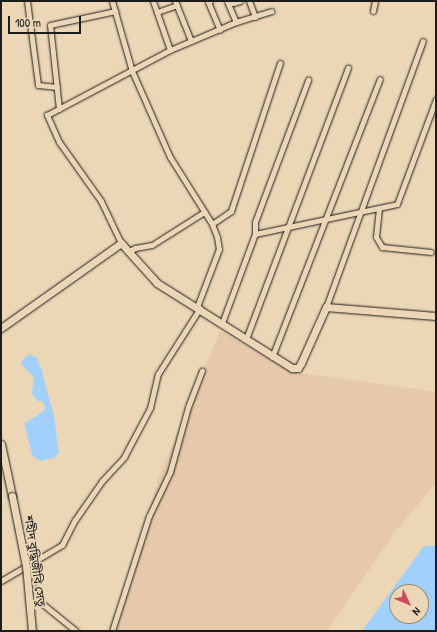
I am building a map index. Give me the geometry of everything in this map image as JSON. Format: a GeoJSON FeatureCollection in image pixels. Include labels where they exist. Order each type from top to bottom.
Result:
{"type":"FeatureCollection","features":[{"type":"Feature","properties":{"kind":"street"},"geometry":{"type":"LineString","coordinates":[[27,1],[38,85],[57,87]]}},
{"type":"Feature","properties":{"kind":"street"},"geometry":{"type":"LineString","coordinates":[[1,581],[62,545],[75,520],[102,481],[124,457],[150,408],[158,374],[198,308],[219,248],[212,224],[170,157],[132,71],[112,1]]}},
{"type":"Feature","properties":{"kind":"street"},"geometry":{"type":"LineString","coordinates":[[153,1],[170,50]]}},
{"type":"Feature","properties":{"kind":"street"},"geometry":{"type":"LineString","coordinates":[[210,1],[208,2],[220,30]]}},
{"type":"Feature","properties":{"kind":"street"},"geometry":{"type":"LineString","coordinates":[[227,1],[236,22]]}},
{"type":"Feature","properties":{"kind":"street"},"geometry":{"type":"LineString","coordinates":[[232,1],[232,3],[240,1]]}},
{"type":"Feature","properties":{"kind":"street"},"geometry":{"type":"LineString","coordinates":[[250,1],[255,17]]}},
{"type":"Feature","properties":{"kind":"street"},"geometry":{"type":"LineString","coordinates":[[373,11],[375,1]]}},
{"type":"Feature","properties":{"kind":"street"},"geometry":{"type":"LineString","coordinates":[[157,12],[176,3],[191,41]]}},
{"type":"Feature","properties":{"kind":"street"},"geometry":{"type":"LineString","coordinates":[[59,109],[50,25],[116,11]]}},
{"type":"Feature","properties":{"kind":"street"},"geometry":{"type":"LineString","coordinates":[[271,11],[236,22],[170,50],[47,115],[59,142],[100,201],[121,243],[157,283],[222,323],[272,357],[292,368],[298,368],[326,307],[358,214],[423,41]]}},
{"type":"Feature","properties":{"kind":"street"},"geometry":{"type":"LineString","coordinates":[[212,224],[231,211],[280,63]]}},
{"type":"Feature","properties":{"kind":"street"},"geometry":{"type":"LineString","coordinates":[[246,339],[348,68]]}},
{"type":"Feature","properties":{"kind":"street"},"geometry":{"type":"LineString","coordinates":[[272,357],[323,220],[380,79]]}},
{"type":"Feature","properties":{"kind":"street"},"geometry":{"type":"LineString","coordinates":[[222,323],[255,234],[255,222],[308,80]]}},
{"type":"Feature","properties":{"kind":"street"},"geometry":{"type":"LineString","coordinates":[[255,234],[289,225],[358,214],[397,204],[436,99]]}},
{"type":"Feature","properties":{"kind":"street"},"geometry":{"type":"LineString","coordinates":[[379,208],[376,237],[382,247],[431,252]]}},
{"type":"Feature","properties":{"kind":"street"},"geometry":{"type":"LineString","coordinates":[[128,252],[135,248],[152,246],[204,212]]}},
{"type":"Feature","properties":{"kind":"street"},"geometry":{"type":"LineString","coordinates":[[1,328],[121,243]]}},
{"type":"Feature","properties":{"kind":"street"},"geometry":{"type":"LineString","coordinates":[[326,307],[436,316]]}},
{"type":"Feature","properties":{"kind":"street"},"geometry":{"type":"LineString","coordinates":[[112,631],[149,516],[170,472],[188,407],[202,371]]}},
{"type":"Feature","properties":{"kind":"street","name":"শহীদ বুদ্ধিজীবি সেতু"},"geometry":{"type":"LineString","coordinates":[[1,444],[26,566],[32,631]]}},
{"type":"Feature","properties":{"kind":"street"},"geometry":{"type":"LineString","coordinates":[[30,565],[34,597],[76,631]]}},
{"type":"Feature","properties":{"kind":"shaded area"},"geometry":{"type":"Polygon","coordinates":[[[220,331],[293,372],[436,392],[436,483],[395,532],[327,631],[116,631],[157,482],[220,331]]]}},
{"type":"Feature","properties":{"kind":"water"},"geometry":{"type":"Polygon","coordinates":[[[29,354],[37,358],[41,368],[54,416],[59,452],[54,458],[40,461],[32,455],[25,427],[25,423],[44,411],[45,407],[43,402],[36,400],[32,393],[34,377],[22,365],[22,361],[29,354]]]}},
{"type":"Feature","properties":{"kind":"water"},"geometry":{"type":"Polygon","coordinates":[[[424,546],[436,546],[436,631],[362,631],[389,594],[389,624],[429,624],[429,584],[396,584],[424,546]]]}}]}
